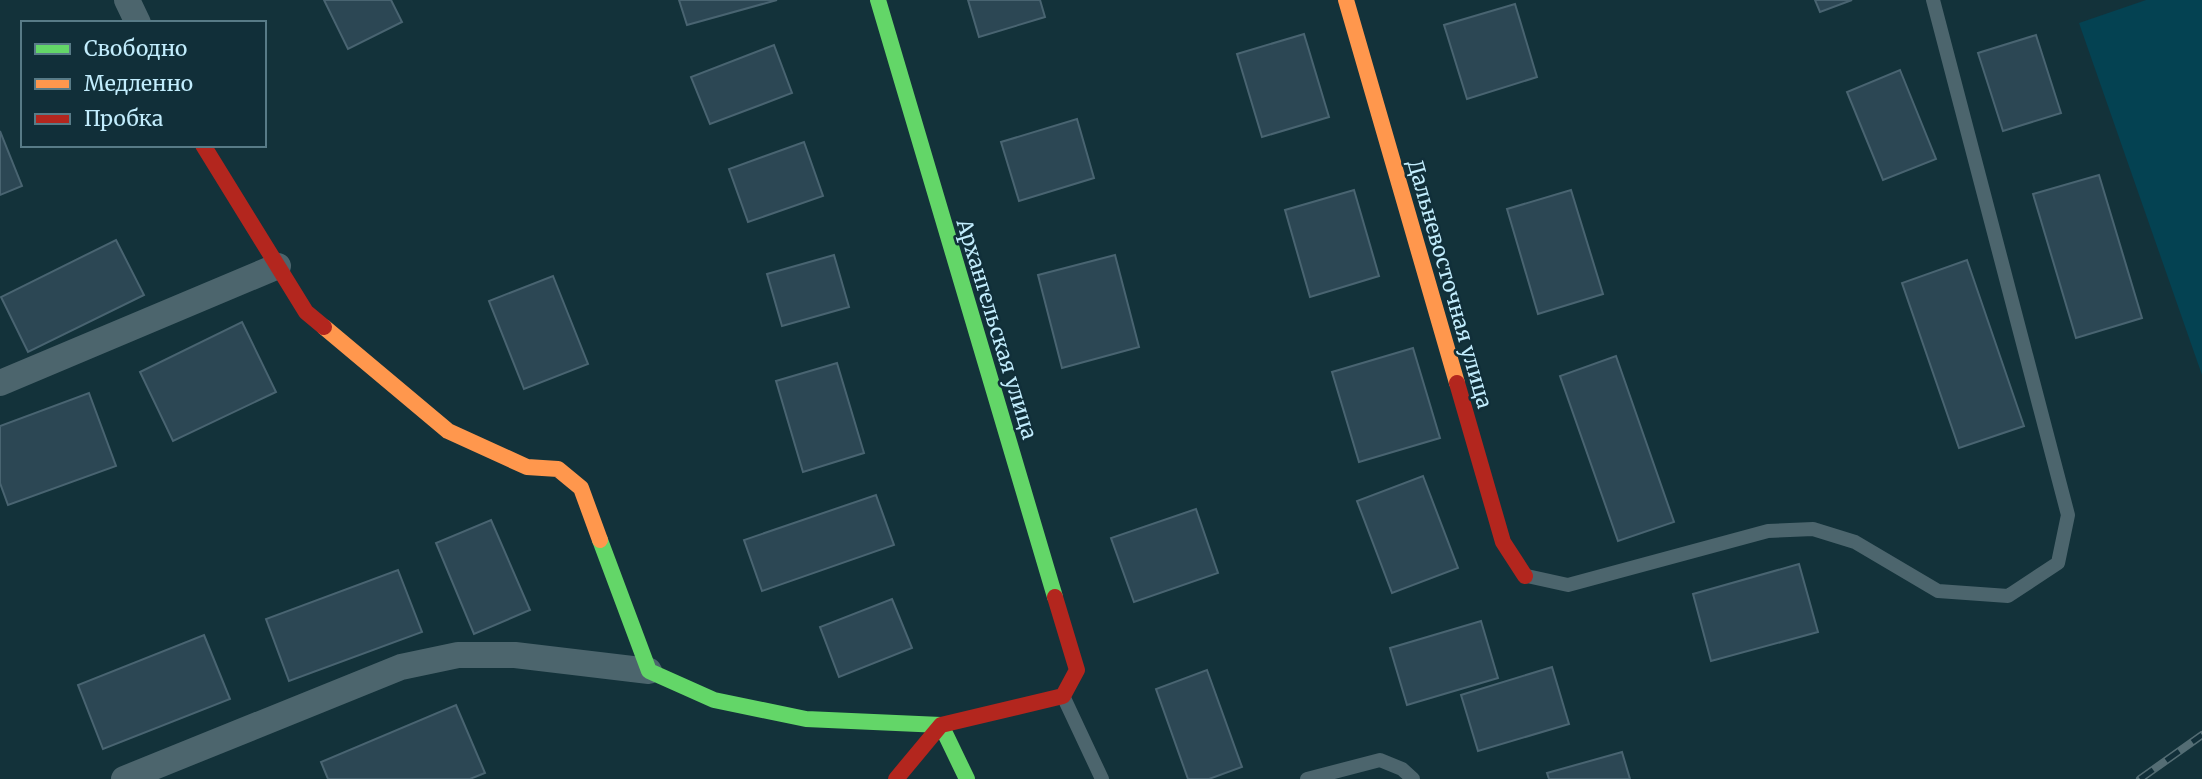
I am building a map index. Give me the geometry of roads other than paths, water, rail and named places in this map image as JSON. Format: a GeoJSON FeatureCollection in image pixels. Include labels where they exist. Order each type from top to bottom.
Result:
{"type":"FeatureCollection","features":[{"type":"Feature","properties":{"kind":"street"},"geometry":{"type":"LineString","coordinates":[[127,0],[137,21]]}},
{"type":"Feature","properties":{"kind":"street","name":"Архангельская улица"},"geometry":{"type":"LineString","coordinates":[[878,0],[1077,670],[1063,696]]}},
{"type":"Feature","properties":{"kind":"street","name":"Дальневосточная улица"},"geometry":{"type":"LineString","coordinates":[[1346,0],[1503,542],[1525,576]]}},
{"type":"Feature","properties":{"kind":"street"},"geometry":{"type":"LineString","coordinates":[[204,147],[306,312],[448,431],[527,467],[558,469],[581,488],[649,671]]}},
{"type":"Feature","properties":{"kind":"street"},"geometry":{"type":"LineString","coordinates":[[0,383],[278,266]]}},
{"type":"Feature","properties":{"kind":"street"},"geometry":{"type":"LineString","coordinates":[[124,779],[401,667],[458,655],[514,655],[649,671],[714,700],[806,719],[942,725],[1063,696]]}},
{"type":"Feature","properties":{"kind":"street"},"geometry":{"type":"LineString","coordinates":[[896,779],[942,725]]}},
{"type":"Feature","properties":{"kind":"street"},"geometry":{"type":"LineString","coordinates":[[942,725],[967,779]]}},
{"type":"Feature","properties":{"kind":"lane"},"geometry":{"type":"LineString","coordinates":[[1525,576],[1568,585],[1768,531],[1814,528],[1855,542],[1938,591],[2008,596],[2058,563],[2068,515],[1933,0]]}},
{"type":"Feature","properties":{"kind":"lane"},"geometry":{"type":"LineString","coordinates":[[1063,696],[1102,779]]}},
{"type":"Feature","properties":{"kind":"lane"},"geometry":{"type":"LineString","coordinates":[[1307,779],[1380,760],[1402,769],[1413,779]]}},
{"type":"Feature","properties":{"kind":"railway"},"geometry":{"type":"LineString","coordinates":[[2140,779],[2202,735]]}}]}
